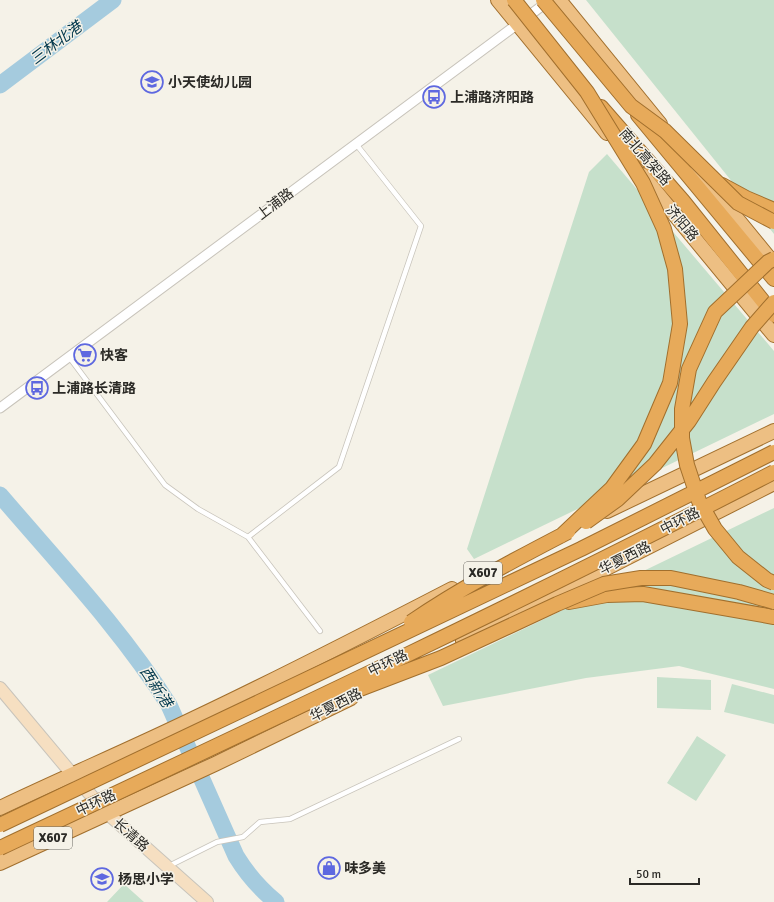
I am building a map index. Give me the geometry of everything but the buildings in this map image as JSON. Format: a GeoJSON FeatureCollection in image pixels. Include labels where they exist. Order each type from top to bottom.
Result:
{"type":"FeatureCollection","features":[{"type":"Feature","properties":{"kind":"highway","name":"南北高架路"},"geometry":{"type":"LineString","coordinates":[[514,0],[587,92],[683,201],[774,315]]}},
{"type":"Feature","properties":{"kind":"highway","name":"南北高架路"},"geometry":{"type":"LineString","coordinates":[[543,0],[774,279]]}},
{"type":"Feature","properties":{"kind":"highway"},"geometry":{"type":"LineString","coordinates":[[561,536],[612,488],[644,444],[670,383],[680,324],[675,269],[664,229],[643,183],[587,92]]}},
{"type":"Feature","properties":{"kind":"highway"},"geometry":{"type":"LineString","coordinates":[[631,106],[665,131],[738,203],[774,222]]}},
{"type":"Feature","properties":{"kind":"highway"},"geometry":{"type":"LineString","coordinates":[[717,182],[746,198],[774,210]]}},
{"type":"Feature","properties":{"kind":"highway"},"geometry":{"type":"LineString","coordinates":[[774,259],[768,262],[715,312],[688,369],[682,409],[682,438],[687,465],[699,501],[715,529],[738,557],[774,584]]}},
{"type":"Feature","properties":{"kind":"highway"},"geometry":{"type":"LineString","coordinates":[[378,645],[440,603],[495,570],[581,526],[618,499],[655,464],[690,421],[714,382],[752,327],[774,302]]}},
{"type":"Feature","properties":{"kind":"highway","name":"中环路"},"geometry":{"type":"LineString","coordinates":[[0,825],[581,549],[774,452]]}},
{"type":"Feature","properties":{"kind":"highway","name":"中环路"},"geometry":{"type":"LineString","coordinates":[[0,848],[260,725],[649,536],[774,472]]}},
{"type":"Feature","properties":{"kind":"highway"},"geometry":{"type":"LineString","coordinates":[[260,725],[348,694],[441,658],[557,604],[604,584],[641,578],[671,578],[739,592],[774,602]]}},
{"type":"Feature","properties":{"kind":"highway"},"geometry":{"type":"LineString","coordinates":[[557,604],[607,595],[643,594],[774,617]]}},
{"type":"Feature","properties":{"kind":"main road","name":"济阳路"},"geometry":{"type":"LineString","coordinates":[[498,0],[774,335]]}},
{"type":"Feature","properties":{"kind":"main road"},"geometry":{"type":"LineString","coordinates":[[559,0],[774,264]]}},
{"type":"Feature","properties":{"kind":"main road","name":"X607"},"geometry":{"type":"LineString","coordinates":[[0,808],[195,719],[360,637],[549,539],[774,431]]}},
{"type":"Feature","properties":{"kind":"main road","name":"华夏西路"},"geometry":{"type":"LineString","coordinates":[[0,864],[308,720],[774,483]]}},
{"type":"Feature","properties":{"kind":"main road","name":"长清路"},"geometry":{"type":"LineString","coordinates":[[0,688],[72,774],[107,813],[207,902]]}},
{"type":"Feature","properties":{"kind":"street","name":"上浦路"},"geometry":{"type":"LineString","coordinates":[[0,408],[550,0]]}},
{"type":"Feature","properties":{"kind":"lane"},"geometry":{"type":"LineString","coordinates":[[248,537],[339,467],[421,226],[356,144]]}},
{"type":"Feature","properties":{"kind":"lane"},"geometry":{"type":"LineString","coordinates":[[69,357],[165,485],[198,509],[248,537],[320,631]]}},
{"type":"Feature","properties":{"kind":"lane"},"geometry":{"type":"LineString","coordinates":[[168,867],[217,842],[243,837],[260,822],[290,819],[459,739]]}},
{"type":"Feature","properties":{"kind":"green space"},"geometry":{"type":"Polygon","coordinates":[[[586,0],[774,0],[774,234],[586,0]]]}},
{"type":"Feature","properties":{"kind":"green space"},"geometry":{"type":"Polygon","coordinates":[[[607,154],[774,351],[774,414],[474,559],[467,549],[589,172],[607,154]]]}},
{"type":"Feature","properties":{"kind":"green space"},"geometry":{"type":"Polygon","coordinates":[[[774,508],[774,689],[679,666],[586,678],[443,706],[428,675],[774,508]]]}},
{"type":"Feature","properties":{"kind":"green space"},"geometry":{"type":"Polygon","coordinates":[[[657,677],[711,680],[711,710],[657,708],[657,677]]]}},
{"type":"Feature","properties":{"kind":"green space"},"geometry":{"type":"Polygon","coordinates":[[[732,684],[774,695],[774,724],[724,712],[732,684]]]}},
{"type":"Feature","properties":{"kind":"green space"},"geometry":{"type":"Polygon","coordinates":[[[697,736],[726,755],[696,801],[667,783],[697,736]]]}},
{"type":"Feature","properties":{"kind":"green space"},"geometry":{"type":"Polygon","coordinates":[[[124,884],[144,902],[107,902],[124,884]]]}},
{"type":"Feature","properties":{"kind":"waterway","name":"三林北港"},"geometry":{"type":"LineString","coordinates":[[0,85],[113,0]]}},
{"type":"Feature","properties":{"kind":"waterway","name":"西新港"},"geometry":{"type":"LineString","coordinates":[[0,495],[110,623],[169,705],[236,856],[244,869],[276,902]]}},
{"type":"Feature","properties":{"kind":"place","name":"小天使幼儿园"},"geometry":{"type":"Point","coordinates":[152,82]}},
{"type":"Feature","properties":{"kind":"place","name":"上浦路济阳路"},"geometry":{"type":"Point","coordinates":[434,97]}},
{"type":"Feature","properties":{"kind":"place","name":"快客"},"geometry":{"type":"Point","coordinates":[85,355]}},
{"type":"Feature","properties":{"kind":"place","name":"上浦路长清路"},"geometry":{"type":"Point","coordinates":[37,388]}},
{"type":"Feature","properties":{"kind":"place","name":"味多美"},"geometry":{"type":"Point","coordinates":[329,868]}},
{"type":"Feature","properties":{"kind":"place","name":"杨思小学"},"geometry":{"type":"Point","coordinates":[102,879]}}]}
